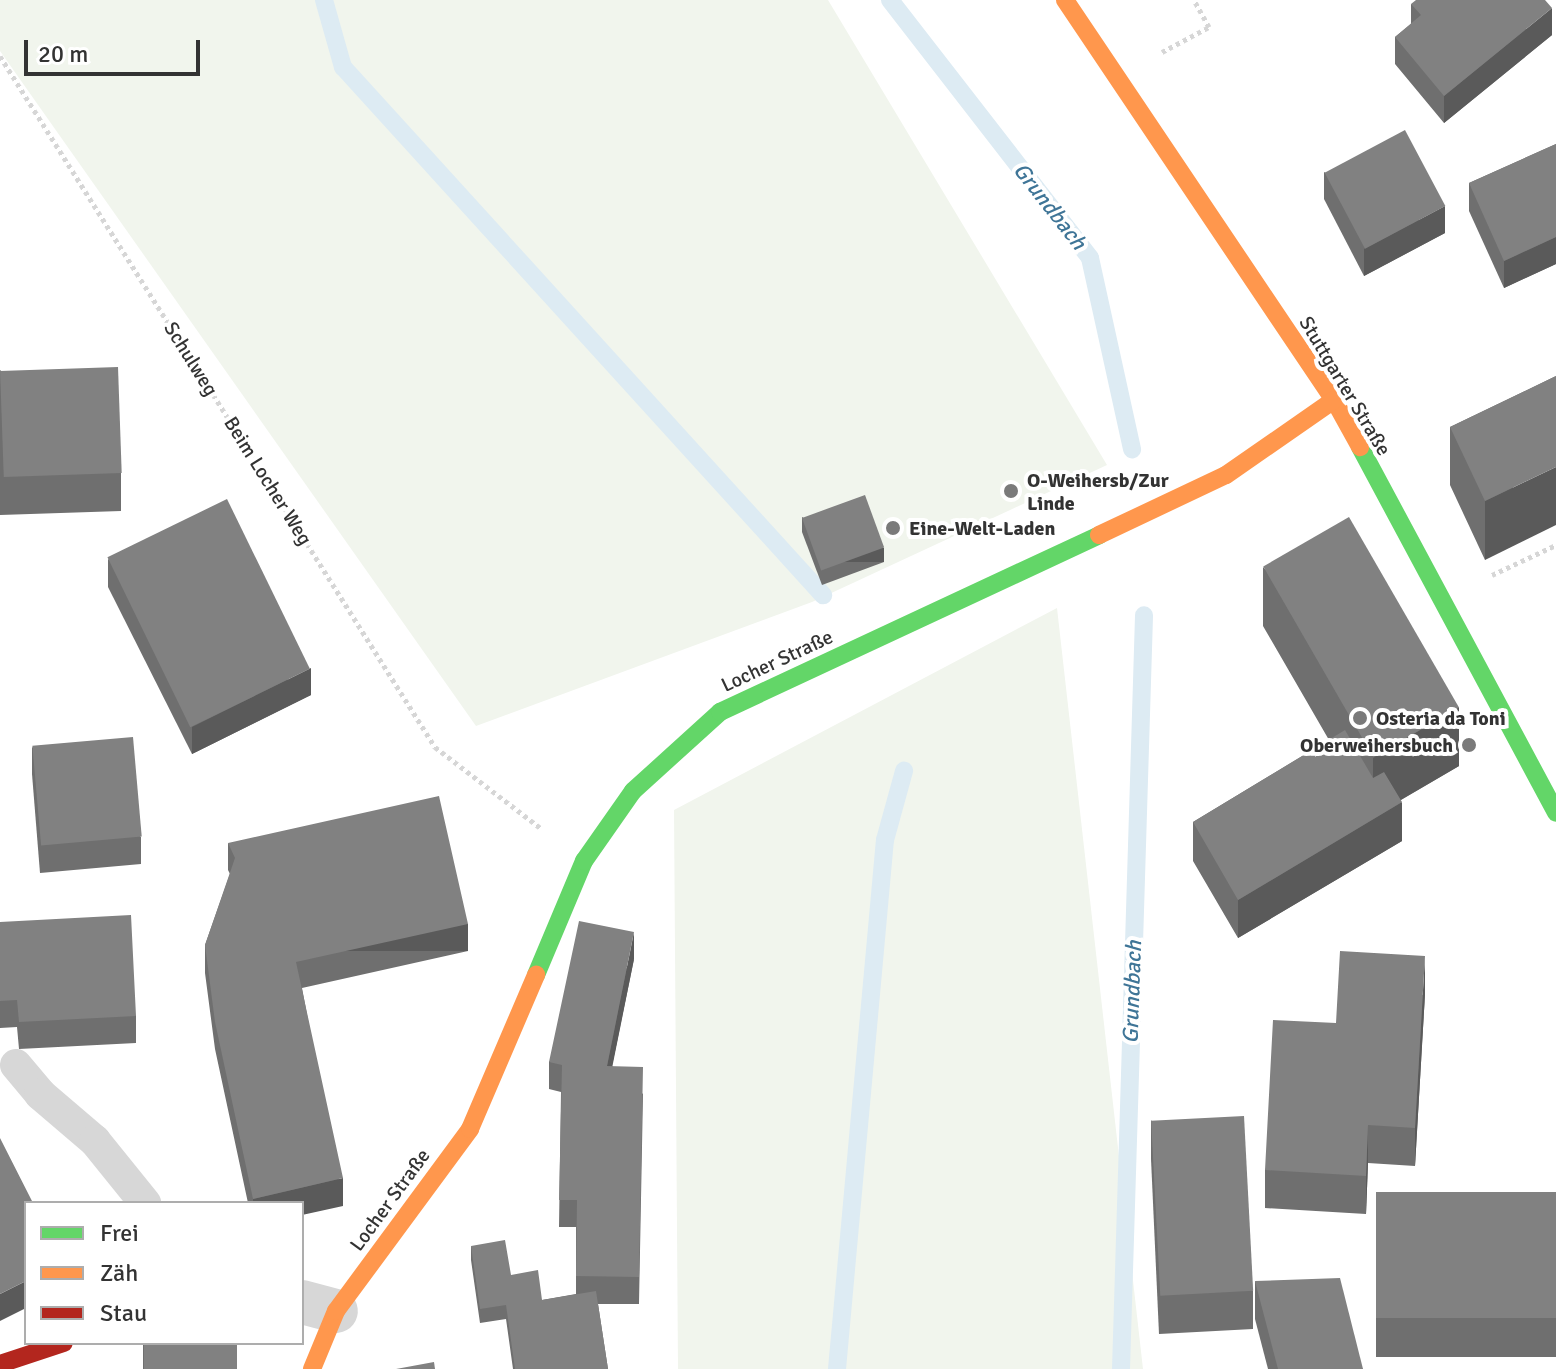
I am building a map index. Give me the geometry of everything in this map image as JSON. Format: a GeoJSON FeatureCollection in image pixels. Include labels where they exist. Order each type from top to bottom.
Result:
{"type":"FeatureCollection","features":[{"type":"Feature","properties":{"kind":"street","name":"Stuttgarter Straße"},"geometry":{"type":"LineString","coordinates":[[1065,0],[1334,400],[1439,600],[1534,764],[1556,813]]}},
{"type":"Feature","properties":{"kind":"street","name":"Locher Straße"},"geometry":{"type":"LineString","coordinates":[[312,1369],[319,1307],[470,1129],[584,861],[633,791],[720,712],[1226,475],[1334,400]]}},
{"type":"Feature","properties":{"kind":"street"},"geometry":{"type":"LineString","coordinates":[[0,1364],[58,1345]]}},
{"type":"Feature","properties":{"kind":"lane"},"geometry":{"type":"LineString","coordinates":[[16,1065],[40,1094],[95,1141],[143,1201]]}},
{"type":"Feature","properties":{"kind":"path"},"geometry":{"type":"LineString","coordinates":[[1118,76],[1209,27],[1194,0]]}},
{"type":"Feature","properties":{"kind":"path","name":"Schulweg"},"geometry":{"type":"LineString","coordinates":[[0,56],[435,747],[547,833]]}},
{"type":"Feature","properties":{"kind":"path"},"geometry":{"type":"LineString","coordinates":[[1439,600],[1556,545]]}},
{"type":"Feature","properties":{"kind":"shaded area"},"geometry":{"type":"Polygon","coordinates":[[[0,0],[828,0],[1107,465],[812,602],[476,726],[0,51],[0,0]]]}},
{"type":"Feature","properties":{"kind":"shaded area"},"geometry":{"type":"Polygon","coordinates":[[[1057,608],[1143,1369],[678,1369],[674,810],[1057,608]]]}},
{"type":"Feature","properties":{"kind":"building"},"geometry":{"type":"Polygon","coordinates":[[[1416,0],[1545,0],[1552,8],[1444,96],[1395,37],[1421,15],[1411,4],[1416,0]]]}},
{"type":"Feature","properties":{"kind":"building"},"geometry":{"type":"Polygon","coordinates":[[[1405,130],[1445,206],[1365,249],[1325,173],[1405,130]]]}},
{"type":"Feature","properties":{"kind":"building"},"geometry":{"type":"Polygon","coordinates":[[[1556,144],[1556,237],[1504,261],[1469,183],[1556,144]]]}},
{"type":"Feature","properties":{"kind":"building"},"geometry":{"type":"Polygon","coordinates":[[[118,367],[122,473],[4,477],[0,371],[118,367]]]}},
{"type":"Feature","properties":{"kind":"building"},"geometry":{"type":"Polygon","coordinates":[[[1556,376],[1556,467],[1485,501],[1450,427],[1556,376]]]}},
{"type":"Feature","properties":{"kind":"building"},"geometry":{"type":"Polygon","coordinates":[[[865,495],[884,548],[821,571],[802,518],[865,495]]]}},
{"type":"Feature","properties":{"kind":"building"},"geometry":{"type":"Polygon","coordinates":[[[227,499],[310,669],[190,727],[107,557],[227,499]]]}},
{"type":"Feature","properties":{"kind":"building"},"geometry":{"type":"Polygon","coordinates":[[[1349,517],[1459,708],[1373,757],[1263,566],[1349,517]]]}},
{"type":"Feature","properties":{"kind":"building"},"geometry":{"type":"Polygon","coordinates":[[[1345,730],[1373,778],[1384,772],[1402,802],[1238,900],[1193,822],[1345,730]]]}},
{"type":"Feature","properties":{"kind":"building"},"geometry":{"type":"Polygon","coordinates":[[[133,737],[142,837],[41,845],[32,746],[133,737]]]}},
{"type":"Feature","properties":{"kind":"building"},"geometry":{"type":"Polygon","coordinates":[[[439,796],[468,924],[296,962],[343,1178],[253,1199],[215,1022],[205,945],[235,858],[228,843],[439,796]]]}},
{"type":"Feature","properties":{"kind":"building"},"geometry":{"type":"Polygon","coordinates":[[[131,915],[136,1016],[19,1022],[17,1000],[0,1001],[0,922],[131,915]]]}},
{"type":"Feature","properties":{"kind":"building"},"geometry":{"type":"Polygon","coordinates":[[[579,921],[634,932],[607,1066],[643,1067],[639,1277],[576,1276],[577,1200],[559,1200],[562,1065],[549,1062],[579,921]]]}},
{"type":"Feature","properties":{"kind":"building"},"geometry":{"type":"Polygon","coordinates":[[[1340,951],[1425,956],[1415,1128],[1368,1125],[1366,1176],[1265,1170],[1273,1020],[1336,1023],[1340,951]]]}},
{"type":"Feature","properties":{"kind":"building"},"geometry":{"type":"Polygon","coordinates":[[[1244,1116],[1253,1291],[1160,1296],[1151,1121],[1244,1116]]]}},
{"type":"Feature","properties":{"kind":"building"},"geometry":{"type":"Polygon","coordinates":[[[0,1138],[32,1201],[24,1201],[24,1282],[0,1294],[0,1138]]]}},
{"type":"Feature","properties":{"kind":"building"},"geometry":{"type":"Polygon","coordinates":[[[1376,1192],[1556,1192],[1556,1318],[1376,1318],[1376,1192]]]}},
{"type":"Feature","properties":{"kind":"building"},"geometry":{"type":"Polygon","coordinates":[[[505,1240],[511,1275],[538,1270],[542,1300],[596,1291],[608,1369],[515,1369],[506,1305],[480,1309],[471,1246],[505,1240]]]}},
{"type":"Feature","properties":{"kind":"building"},"geometry":{"type":"Polygon","coordinates":[[[1340,1278],[1363,1369],[1278,1369],[1255,1281],[1340,1278]]]}},
{"type":"Feature","properties":{"kind":"building"},"geometry":{"type":"Polygon","coordinates":[[[144,1345],[237,1345],[237,1369],[144,1369],[144,1345]]]}},
{"type":"Feature","properties":{"kind":"building"},"geometry":{"type":"Polygon","coordinates":[[[434,1362],[435,1369],[396,1369],[434,1362]]]}},
{"type":"Feature","properties":{"kind":"waterway"},"geometry":{"type":"LineString","coordinates":[[324,0],[343,67],[823,595]]}},
{"type":"Feature","properties":{"kind":"waterway","name":"Grundbach"},"geometry":{"type":"LineString","coordinates":[[890,0],[1090,258],[1132,449]]}},
{"type":"Feature","properties":{"kind":"waterway","name":"Grundbach"},"geometry":{"type":"LineString","coordinates":[[1121,1369],[1144,615]]}},
{"type":"Feature","properties":{"kind":"waterway"},"geometry":{"type":"LineString","coordinates":[[837,1369],[885,840],[904,771]]}},
{"type":"Feature","properties":{"kind":"traffic: fast"},"geometry":{"type":"LineString","coordinates":[[1360,447],[1556,813]]}},
{"type":"Feature","properties":{"kind":"traffic: fast"},"geometry":{"type":"LineString","coordinates":[[536,975],[584,861],[633,791],[720,712],[1099,535]]}},
{"type":"Feature","properties":{"kind":"traffic: slow"},"geometry":{"type":"LineString","coordinates":[[1065,0],[1334,400],[1360,447]]}},
{"type":"Feature","properties":{"kind":"traffic: slow"},"geometry":{"type":"LineString","coordinates":[[1099,535],[1226,475],[1334,400]]}},
{"type":"Feature","properties":{"kind":"traffic: slow"},"geometry":{"type":"LineString","coordinates":[[312,1369],[336,1311],[470,1129],[536,975]]}},
{"type":"Feature","properties":{"kind":"traffic: jam"},"geometry":{"type":"LineString","coordinates":[[0,1364],[58,1345]]}},
{"type":"Feature","properties":{"kind":"place","name":"O-Weihersb/Zur Linde"},"geometry":{"type":"Point","coordinates":[1011,491]}},
{"type":"Feature","properties":{"kind":"place","name":"Eine-Welt-Laden"},"geometry":{"type":"Point","coordinates":[893,528]}},
{"type":"Feature","properties":{"kind":"place","name":"Osteria da Toni"},"geometry":{"type":"Point","coordinates":[1360,718]}},
{"type":"Feature","properties":{"kind":"place","name":"Oberweihersbuch"},"geometry":{"type":"Point","coordinates":[1469,745]}}]}
